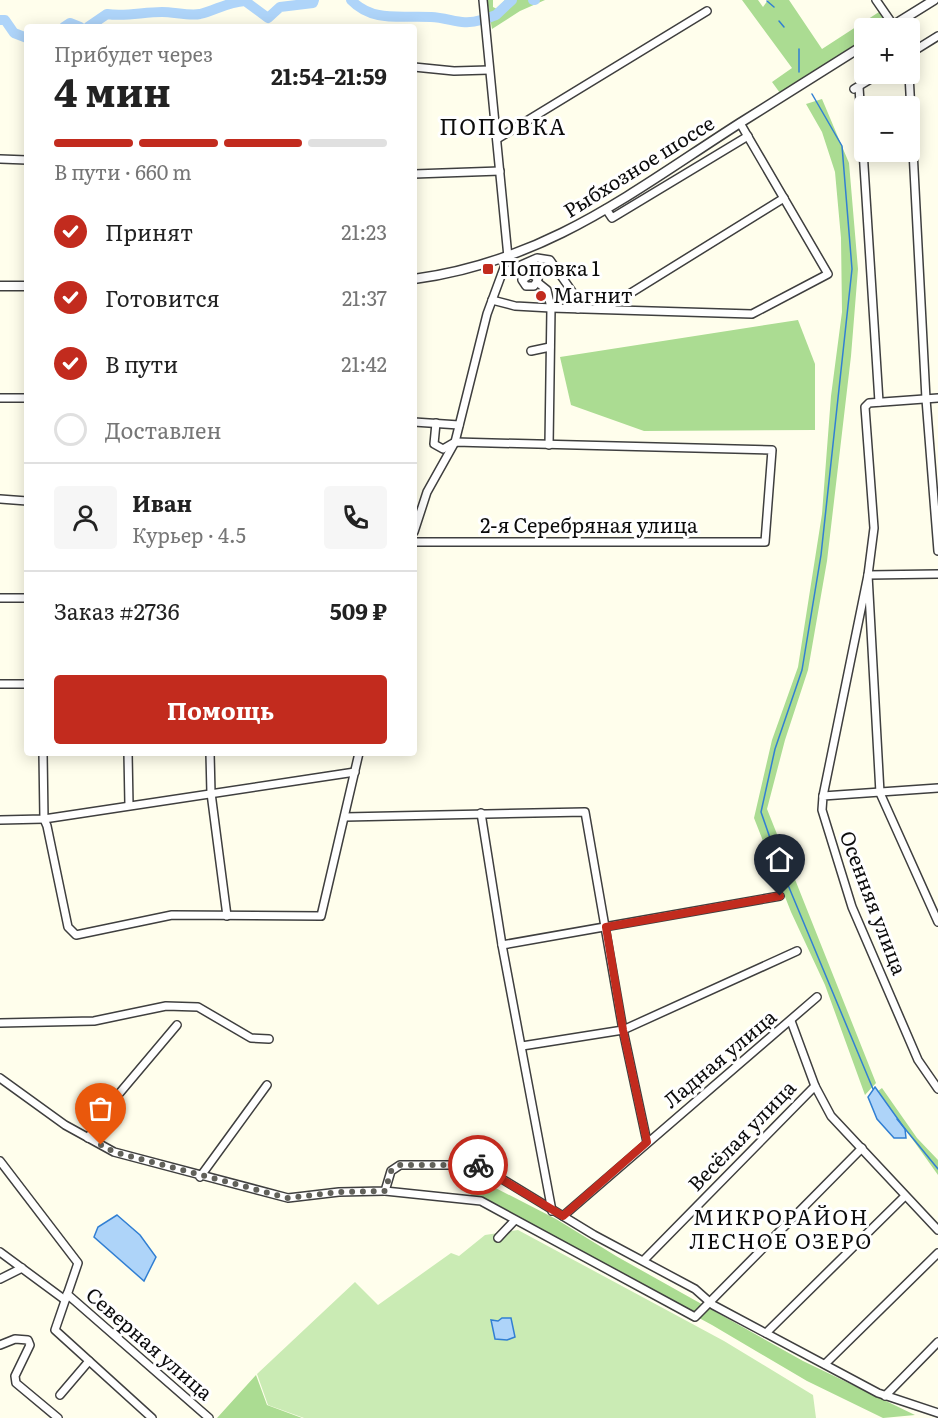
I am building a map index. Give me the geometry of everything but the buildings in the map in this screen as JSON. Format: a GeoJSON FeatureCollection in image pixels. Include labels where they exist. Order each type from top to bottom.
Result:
{"type":"FeatureCollection","features":[{"type":"Feature","properties":{"kind":"street"},"geometry":{"type":"LineString","coordinates":[[418,509],[455,442],[492,300],[508,257],[483,0]]}},
{"type":"Feature","properties":{"kind":"street"},"geometry":{"type":"LineString","coordinates":[[876,0],[886,18]]}},
{"type":"Feature","properties":{"kind":"street"},"geometry":{"type":"LineString","coordinates":[[905,18],[934,0]]}},
{"type":"Feature","properties":{"kind":"street"},"geometry":{"type":"LineString","coordinates":[[497,139],[707,11]]}},
{"type":"Feature","properties":{"kind":"street"},"geometry":{"type":"LineString","coordinates":[[920,47],[938,36]]}},
{"type":"Feature","properties":{"kind":"street","name":"Рыбхозное шоссе"},"geometry":{"type":"LineString","coordinates":[[417,278],[508,257],[550,241],[680,164],[854,51]]}},
{"type":"Feature","properties":{"kind":"street"},"geometry":{"type":"LineString","coordinates":[[417,67],[454,71],[489,70]]}},
{"type":"Feature","properties":{"kind":"street"},"geometry":{"type":"LineString","coordinates":[[863,84],[857,88],[879,402]]}},
{"type":"Feature","properties":{"kind":"street"},"geometry":{"type":"LineString","coordinates":[[910,84],[926,399],[938,551]]}},
{"type":"Feature","properties":{"kind":"street"},"geometry":{"type":"LineString","coordinates":[[492,300],[515,306],[551,308],[752,314],[828,274],[740,123]]}},
{"type":"Feature","properties":{"kind":"street"},"geometry":{"type":"LineString","coordinates":[[606,209],[612,218],[748,136]]}},
{"type":"Feature","properties":{"kind":"street"},"geometry":{"type":"LineString","coordinates":[[0,159],[24,160]]}},
{"type":"Feature","properties":{"kind":"street"},"geometry":{"type":"LineString","coordinates":[[417,174],[500,171]]}},
{"type":"Feature","properties":{"kind":"street"},"geometry":{"type":"LineString","coordinates":[[604,309],[784,198]]}},
{"type":"Feature","properties":{"kind":"street"},"geometry":{"type":"LineString","coordinates":[[503,273],[537,258],[550,261],[578,300],[578,309]]}},
{"type":"Feature","properties":{"kind":"street"},"geometry":{"type":"LineString","coordinates":[[436,423],[433,439],[437,447],[446,449],[455,442],[549,445],[551,308],[547,290],[537,282],[528,287],[522,280],[520,266]]}},
{"type":"Feature","properties":{"kind":"street"},"geometry":{"type":"LineString","coordinates":[[0,286],[24,286]]}},
{"type":"Feature","properties":{"kind":"street"},"geometry":{"type":"LineString","coordinates":[[531,351],[550,347]]}},
{"type":"Feature","properties":{"kind":"street"},"geometry":{"type":"LineString","coordinates":[[0,398],[24,398]]}},
{"type":"Feature","properties":{"kind":"street"},"geometry":{"type":"LineString","coordinates":[[938,398],[869,403],[865,407],[874,528],[868,575],[880,793],[938,922]]}},
{"type":"Feature","properties":{"kind":"street"},"geometry":{"type":"LineString","coordinates":[[417,422],[459,425]]}},
{"type":"Feature","properties":{"kind":"street","name":"2-я Серебряная улица"},"geometry":{"type":"LineString","coordinates":[[417,542],[765,542],[772,450],[549,445]]}},
{"type":"Feature","properties":{"kind":"street"},"geometry":{"type":"LineString","coordinates":[[0,499],[24,501]]}},
{"type":"Feature","properties":{"kind":"street"},"geometry":{"type":"LineString","coordinates":[[868,575],[938,574]]}},
{"type":"Feature","properties":{"kind":"street","name":"Осенняя улица"},"geometry":{"type":"LineString","coordinates":[[868,575],[822,810],[852,907],[918,1060],[938,1089]]}},
{"type":"Feature","properties":{"kind":"street"},"geometry":{"type":"LineString","coordinates":[[0,598],[24,598]]}},
{"type":"Feature","properties":{"kind":"street"},"geometry":{"type":"LineString","coordinates":[[0,684],[24,684]]}},
{"type":"Feature","properties":{"kind":"street"},"geometry":{"type":"LineString","coordinates":[[43,756],[44,819],[68,927],[76,935],[172,915],[321,916],[358,756]]}},
{"type":"Feature","properties":{"kind":"street"},"geometry":{"type":"LineString","coordinates":[[128,756],[129,806]]}},
{"type":"Feature","properties":{"kind":"street"},"geometry":{"type":"LineString","coordinates":[[210,756],[211,793],[227,916]]}},
{"type":"Feature","properties":{"kind":"street"},"geometry":{"type":"LineString","coordinates":[[0,820],[44,819],[355,772]]}},
{"type":"Feature","properties":{"kind":"street"},"geometry":{"type":"LineString","coordinates":[[823,796],[938,788]]}},
{"type":"Feature","properties":{"kind":"street"},"geometry":{"type":"LineString","coordinates":[[345,817],[585,812],[623,1030],[647,1142]]}},
{"type":"Feature","properties":{"kind":"street"},"geometry":{"type":"LineString","coordinates":[[481,813],[502,945],[552,1211]]}},
{"type":"Feature","properties":{"kind":"street"},"geometry":{"type":"LineString","coordinates":[[502,945],[780,896]]}},
{"type":"Feature","properties":{"kind":"street"},"geometry":{"type":"LineString","coordinates":[[522,1046],[623,1030],[797,951]]}},
{"type":"Feature","properties":{"kind":"street","name":"Ладная улица"},"geometry":{"type":"LineString","coordinates":[[563,1216],[817,997]]}},
{"type":"Feature","properties":{"kind":"street"},"geometry":{"type":"LineString","coordinates":[[0,1023],[94,1021],[166,1006],[198,1007],[251,1038],[269,1040]]}},
{"type":"Feature","properties":{"kind":"street"},"geometry":{"type":"LineString","coordinates":[[791,1021],[815,1086]]}},
{"type":"Feature","properties":{"kind":"street"},"geometry":{"type":"LineString","coordinates":[[88,1138],[107,1108],[177,1024]]}},
{"type":"Feature","properties":{"kind":"street"},"geometry":{"type":"LineString","coordinates":[[0,1078],[65,1125],[114,1152],[200,1176],[288,1198],[339,1192],[385,1191],[481,1202],[695,1317],[862,1148]]}},
{"type":"Feature","properties":{"kind":"street"},"geometry":{"type":"LineString","coordinates":[[200,1176],[267,1085]]}},
{"type":"Feature","properties":{"kind":"street","name":"Весёлая улица"},"geometry":{"type":"LineString","coordinates":[[644,1260],[815,1086],[831,1116],[938,1230]]}},
{"type":"Feature","properties":{"kind":"street"},"geometry":{"type":"LineString","coordinates":[[0,1161],[78,1263],[55,1330],[152,1418]]}},
{"type":"Feature","properties":{"kind":"street"},"geometry":{"type":"LineString","coordinates":[[385,1191],[391,1171],[400,1165],[478,1166],[594,1235],[695,1289],[709,1302],[766,1333],[885,1396],[938,1413]]}},
{"type":"Feature","properties":{"kind":"street"},"geometry":{"type":"LineString","coordinates":[[766,1333],[905,1196]]}},
{"type":"Feature","properties":{"kind":"street"},"geometry":{"type":"LineString","coordinates":[[498,1238],[514,1221]]}},
{"type":"Feature","properties":{"kind":"street","name":"Северная улица"},"geometry":{"type":"LineString","coordinates":[[0,1252],[66,1297],[209,1418]]}},
{"type":"Feature","properties":{"kind":"street"},"geometry":{"type":"LineString","coordinates":[[825,1364],[938,1253]]}},
{"type":"Feature","properties":{"kind":"street"},"geometry":{"type":"LineString","coordinates":[[0,1279],[22,1268]]}},
{"type":"Feature","properties":{"kind":"street"},"geometry":{"type":"LineString","coordinates":[[0,1345],[15,1339],[28,1340],[30,1345],[15,1376],[16,1383],[58,1418]]}},
{"type":"Feature","properties":{"kind":"street"},"geometry":{"type":"LineString","coordinates":[[885,1396],[938,1342]]}},
{"type":"Feature","properties":{"kind":"street"},"geometry":{"type":"LineString","coordinates":[[60,1395],[89,1361]]}},
{"type":"Feature","properties":{"kind":"green space"},"geometry":{"type":"Polygon","coordinates":[[[487,0],[493,0],[493,7],[497,9],[505,0],[545,0],[520,11],[492,29],[487,0]]]}},
{"type":"Feature","properties":{"kind":"green space"},"geometry":{"type":"Polygon","coordinates":[[[742,0],[758,0],[763,7],[768,0],[789,0],[822,49],[854,28],[854,46],[780,93],[772,82],[792,68],[742,0]]]}},
{"type":"Feature","properties":{"kind":"green space"},"geometry":{"type":"Polygon","coordinates":[[[879,12],[883,18],[870,18],[879,12]]]}},
{"type":"Feature","properties":{"kind":"green space"},"geometry":{"type":"Polygon","coordinates":[[[822,99],[849,163],[858,269],[851,356],[827,561],[808,670],[785,740],[767,809],[876,1083],[865,1095],[825,985],[791,912],[754,818],[772,740],[798,667],[822,514],[831,396],[842,312],[841,238],[835,172],[822,132],[806,104],[822,99]]]}},
{"type":"Feature","properties":{"kind":"green space"},"geometry":{"type":"Polygon","coordinates":[[[798,320],[815,364],[815,430],[644,431],[571,405],[560,357],[798,320]]]}},
{"type":"Feature","properties":{"kind":"green space"},"geometry":{"type":"Polygon","coordinates":[[[882,1088],[917,1138],[938,1160],[938,1175],[878,1091],[882,1088]]]}},
{"type":"Feature","properties":{"kind":"green space"},"geometry":{"type":"Polygon","coordinates":[[[482,1181],[556,1219],[616,1256],[803,1361],[915,1415],[883,1418],[807,1381],[712,1325],[466,1192],[482,1181]]]}},
{"type":"Feature","properties":{"kind":"green space"},"geometry":{"type":"Polygon","coordinates":[[[518,1230],[724,1341],[813,1395],[816,1418],[304,1418],[268,1405],[257,1374],[355,1282],[378,1305],[451,1253],[459,1256],[485,1235],[518,1230]]]}},
{"type":"Feature","properties":{"kind":"green space"},"geometry":{"type":"Polygon","coordinates":[[[256,1375],[267,1405],[302,1418],[217,1418],[256,1375]]]}},
{"type":"Feature","properties":{"kind":"water"},"geometry":{"type":"Polygon","coordinates":[[[875,1087],[905,1129],[906,1138],[894,1138],[877,1119],[868,1097],[875,1087]]]}},
{"type":"Feature","properties":{"kind":"water"},"geometry":{"type":"Polygon","coordinates":[[[117,1215],[140,1235],[156,1257],[144,1281],[94,1237],[98,1227],[117,1215]]]}},
{"type":"Feature","properties":{"kind":"water"},"geometry":{"type":"Polygon","coordinates":[[[502,1318],[511,1318],[515,1337],[507,1340],[495,1339],[491,1320],[498,1321],[502,1318]]]}},
{"type":"Feature","properties":{"kind":"waterway"},"geometry":{"type":"LineString","coordinates":[[92,24],[107,14],[162,12],[196,14],[245,1],[268,18],[280,7],[313,3],[314,0]]}},
{"type":"Feature","properties":{"kind":"waterway"},"geometry":{"type":"LineString","coordinates":[[351,0],[378,15],[431,17],[462,22],[481,20]]}},
{"type":"Feature","properties":{"kind":"waterway"},"geometry":{"type":"LineString","coordinates":[[488,18],[496,15],[512,0]]}},
{"type":"Feature","properties":{"kind":"waterway"},"geometry":{"type":"LineString","coordinates":[[767,1],[774,7]]}},
{"type":"Feature","properties":{"kind":"waterway"},"geometry":{"type":"LineString","coordinates":[[0,20],[5,20],[14,33],[24,37]]}},
{"type":"Feature","properties":{"kind":"waterway"},"geometry":{"type":"LineString","coordinates":[[779,21],[784,27]]}},
{"type":"Feature","properties":{"kind":"waterway"},"geometry":{"type":"LineString","coordinates":[[68,24],[72,24]]}},
{"type":"Feature","properties":{"kind":"waterway"},"geometry":{"type":"LineString","coordinates":[[799,49],[799,72]]}},
{"type":"Feature","properties":{"kind":"waterway"},"geometry":{"type":"LineString","coordinates":[[812,94],[842,146],[852,269],[821,555],[802,670],[775,749],[761,812],[778,861],[873,1089]]}},
{"type":"Feature","properties":{"kind":"waterway"},"geometry":{"type":"LineString","coordinates":[[897,1119],[938,1169]]}},
{"type":"Feature","properties":{"kind":"way so far"},"geometry":{"type":"LineString","coordinates":[[101,1145],[114,1152],[288,1198],[339,1192],[385,1191],[391,1171],[400,1165],[478,1165]]}},
{"type":"Feature","properties":{"kind":"place","name":"Поповка 1"},"geometry":{"type":"Point","coordinates":[488,269]}},
{"type":"Feature","properties":{"kind":"place","name":"Магнит"},"geometry":{"type":"Point","coordinates":[541,296]}},
{"type":"Feature","properties":{"kind":"district","name":"ПОПОВКА"},"geometry":{"type":"Point","coordinates":[503,127]}},
{"type":"Feature","properties":{"kind":"district","name":"МИКРОРАЙОН ЛЕСНОЕ ОЗЕРО"},"geometry":{"type":"Point","coordinates":[781,1230]}},
{"type":"Feature","properties":{"kind":"route"},"geometry":{"type":"LineString","coordinates":[[478,1165],[563,1216],[647,1142],[623,1030],[606,927],[780,896]]}}]}
